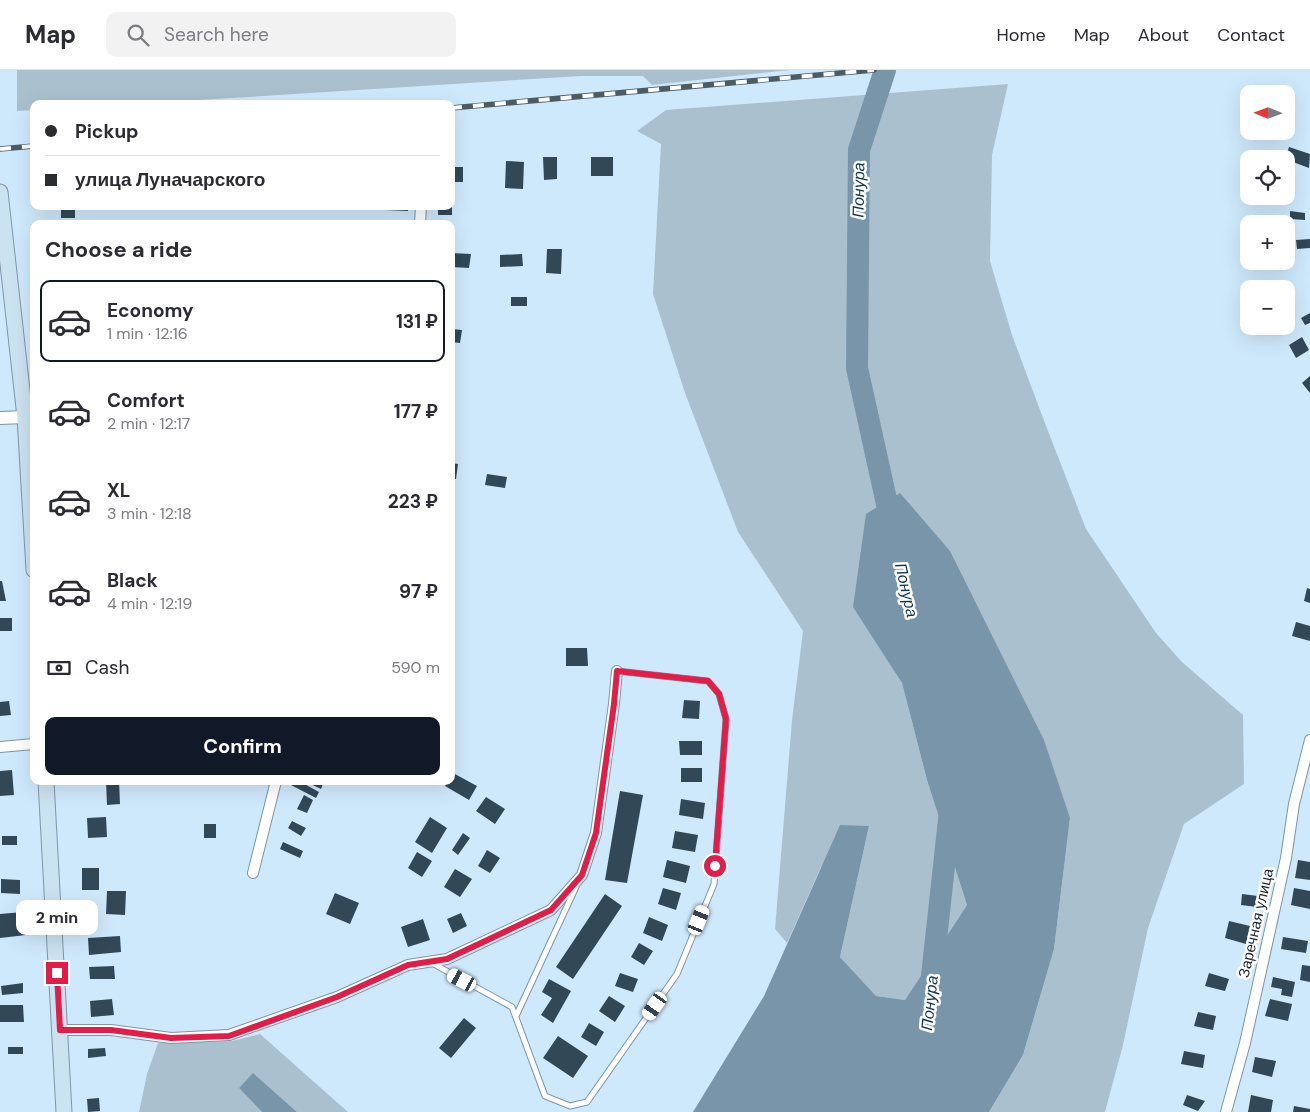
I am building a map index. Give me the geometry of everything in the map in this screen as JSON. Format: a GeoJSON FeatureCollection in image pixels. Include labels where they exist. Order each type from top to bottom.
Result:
{"type":"FeatureCollection","features":[{"type":"Feature","properties":{"kind":"main road"},"geometry":{"type":"LineString","coordinates":[[0,192],[29,416],[30,447]]}},
{"type":"Feature","properties":{"kind":"main road"},"geometry":{"type":"LineString","coordinates":[[46,785],[64,1112]]}},
{"type":"Feature","properties":{"kind":"street"},"geometry":{"type":"LineString","coordinates":[[0,418],[29,416]]}},
{"type":"Feature","properties":{"kind":"street"},"geometry":{"type":"LineString","coordinates":[[60,1030],[111,1030],[171,1038],[229,1036],[337,997],[408,965],[447,959],[551,910],[582,875],[596,833],[617,671]]}},
{"type":"Feature","properties":{"kind":"street","name":"Заречная улица"},"geometry":{"type":"LineString","coordinates":[[1226,1112],[1245,1043],[1286,858],[1294,804],[1310,740]]}},
{"type":"Feature","properties":{"kind":"street"},"geometry":{"type":"LineString","coordinates":[[0,747],[30,744]]}},
{"type":"Feature","properties":{"kind":"street"},"geometry":{"type":"LineString","coordinates":[[253,873],[275,785]]}},
{"type":"Feature","properties":{"kind":"lane"},"geometry":{"type":"LineString","coordinates":[[429,962],[512,1007],[545,1096],[570,1106],[588,1102],[677,974],[714,884],[726,719],[719,694],[708,681],[617,671]]}},
{"type":"Feature","properties":{"kind":"lane"},"geometry":{"type":"LineString","coordinates":[[516,1016],[582,875]]}},
{"type":"Feature","properties":{"kind":"shaded area"},"geometry":{"type":"Polygon","coordinates":[[[17,70],[790,70],[652,85],[643,76],[581,76],[199,100],[30,100],[30,110],[17,111],[17,70]]]}},
{"type":"Feature","properties":{"kind":"shaded area"},"geometry":{"type":"Polygon","coordinates":[[[1008,84],[992,155],[990,261],[1012,335],[1086,529],[1156,633],[1182,662],[1243,715],[1244,784],[1184,824],[1148,928],[1123,1045],[1105,1112],[989,1112],[1023,1055],[1054,949],[1070,818],[879,646],[902,683],[927,780],[967,905],[905,1000],[876,996],[840,957],[869,826],[821,867],[787,943],[775,929],[792,720],[803,631],[738,532],[685,393],[653,294],[661,144],[637,131],[666,110],[1008,84]]]}},
{"type":"Feature","properties":{"kind":"shaded area"},"geometry":{"type":"Polygon","coordinates":[[[260,1034],[348,1112],[297,1112],[253,1074],[239,1088],[262,1112],[139,1112],[147,1074],[158,1043],[232,1041],[260,1034]]]}},
{"type":"Feature","properties":{"kind":"water"},"geometry":{"type":"Polygon","coordinates":[[[900,493],[950,551],[1044,740],[1070,818],[1054,949],[1023,1055],[989,1112],[693,1112],[764,996],[840,825],[869,826],[840,957],[876,996],[905,1000],[967,905],[927,780],[902,683],[853,607],[866,514],[900,493]]]}},
{"type":"Feature","properties":{"kind":"water"},"geometry":{"type":"Polygon","coordinates":[[[253,1073],[297,1112],[262,1112],[239,1088],[253,1073]]]}},
{"type":"Feature","properties":{"kind":"building"},"geometry":{"type":"Polygon","coordinates":[[[1289,147],[1310,154],[1309,168],[1295,163],[1295,150],[1288,150],[1289,147]]]}},
{"type":"Feature","properties":{"kind":"building"},"geometry":{"type":"Polygon","coordinates":[[[543,157],[557,157],[557,179],[544,180],[543,157]]]}},
{"type":"Feature","properties":{"kind":"building"},"geometry":{"type":"Polygon","coordinates":[[[591,157],[613,157],[613,176],[591,176],[591,157]]]}},
{"type":"Feature","properties":{"kind":"building"},"geometry":{"type":"Polygon","coordinates":[[[506,161],[524,162],[523,189],[505,188],[506,161]]]}},
{"type":"Feature","properties":{"kind":"building"},"geometry":{"type":"Polygon","coordinates":[[[455,167],[463,167],[463,182],[455,182],[455,167]]]}},
{"type":"Feature","properties":{"kind":"building"},"geometry":{"type":"Polygon","coordinates":[[[61,210],[75,210],[75,218],[61,218],[61,210]]]}},
{"type":"Feature","properties":{"kind":"building"},"geometry":{"type":"Polygon","coordinates":[[[438,210],[452,210],[452,215],[438,215],[438,210]]]}},
{"type":"Feature","properties":{"kind":"building"},"geometry":{"type":"Polygon","coordinates":[[[1290,211],[1305,213],[1305,220],[1295,219],[1295,215],[1290,215],[1290,211]]]}},
{"type":"Feature","properties":{"kind":"building"},"geometry":{"type":"Polygon","coordinates":[[[1310,239],[1310,248],[1297,249],[1296,240],[1310,239]]]}},
{"type":"Feature","properties":{"kind":"building"},"geometry":{"type":"Polygon","coordinates":[[[547,249],[562,249],[561,274],[546,273],[547,249]]]}},
{"type":"Feature","properties":{"kind":"building"},"geometry":{"type":"Polygon","coordinates":[[[455,253],[471,254],[469,268],[455,267],[455,253]]]}},
{"type":"Feature","properties":{"kind":"building"},"geometry":{"type":"Polygon","coordinates":[[[522,254],[523,266],[500,267],[500,255],[522,254]]]}},
{"type":"Feature","properties":{"kind":"building"},"geometry":{"type":"Polygon","coordinates":[[[511,297],[527,297],[527,306],[511,306],[511,297]]]}},
{"type":"Feature","properties":{"kind":"building"},"geometry":{"type":"Polygon","coordinates":[[[1310,313],[1310,323],[1305,325],[1301,318],[1310,313]]]}},
{"type":"Feature","properties":{"kind":"building"},"geometry":{"type":"Polygon","coordinates":[[[455,329],[462,330],[460,343],[455,342],[455,329]]]}},
{"type":"Feature","properties":{"kind":"building"},"geometry":{"type":"Polygon","coordinates":[[[1302,337],[1309,350],[1296,358],[1289,345],[1302,337]]]}},
{"type":"Feature","properties":{"kind":"building"},"geometry":{"type":"Polygon","coordinates":[[[1310,376],[1310,393],[1302,383],[1310,376]]]}},
{"type":"Feature","properties":{"kind":"building"},"geometry":{"type":"Polygon","coordinates":[[[455,464],[458,464],[455,479],[455,464]]]}},
{"type":"Feature","properties":{"kind":"building"},"geometry":{"type":"Polygon","coordinates":[[[487,474],[507,477],[505,488],[485,485],[487,474]]]}},
{"type":"Feature","properties":{"kind":"building"},"geometry":{"type":"Polygon","coordinates":[[[0,581],[2,581],[6,601],[0,601],[0,581]]]}},
{"type":"Feature","properties":{"kind":"building"},"geometry":{"type":"Polygon","coordinates":[[[1307,588],[1310,589],[1310,603],[1304,601],[1307,588]]]}},
{"type":"Feature","properties":{"kind":"building"},"geometry":{"type":"Polygon","coordinates":[[[0,618],[12,618],[12,631],[0,631],[0,618]]]}},
{"type":"Feature","properties":{"kind":"building"},"geometry":{"type":"Polygon","coordinates":[[[1296,622],[1310,626],[1310,641],[1292,636],[1296,622]]]}},
{"type":"Feature","properties":{"kind":"building"},"geometry":{"type":"Polygon","coordinates":[[[566,648],[587,648],[588,666],[566,666],[566,648]]]}},
{"type":"Feature","properties":{"kind":"building"},"geometry":{"type":"Polygon","coordinates":[[[684,700],[700,701],[699,719],[682,718],[684,700]]]}},
{"type":"Feature","properties":{"kind":"building"},"geometry":{"type":"Polygon","coordinates":[[[9,701],[11,715],[0,716],[0,702],[9,701]]]}},
{"type":"Feature","properties":{"kind":"building"},"geometry":{"type":"Polygon","coordinates":[[[679,741],[702,741],[702,755],[680,755],[679,741]]]}},
{"type":"Feature","properties":{"kind":"building"},"geometry":{"type":"Polygon","coordinates":[[[681,768],[702,768],[702,782],[681,782],[681,768]]]}},
{"type":"Feature","properties":{"kind":"building"},"geometry":{"type":"Polygon","coordinates":[[[12,770],[14,795],[0,796],[0,771],[12,770]]]}},
{"type":"Feature","properties":{"kind":"building"},"geometry":{"type":"Polygon","coordinates":[[[455,774],[477,786],[469,800],[445,786],[455,785],[455,774]]]}},
{"type":"Feature","properties":{"kind":"building"},"geometry":{"type":"Polygon","coordinates":[[[106,785],[119,785],[120,804],[107,805],[106,785]]]}},
{"type":"Feature","properties":{"kind":"building"},"geometry":{"type":"Polygon","coordinates":[[[291,785],[306,785],[319,792],[316,798],[291,785]]]}},
{"type":"Feature","properties":{"kind":"building"},"geometry":{"type":"Polygon","coordinates":[[[312,785],[322,785],[321,789],[312,785]]]}},
{"type":"Feature","properties":{"kind":"building"},"geometry":{"type":"Polygon","coordinates":[[[620,791],[643,795],[627,883],[605,880],[620,791]]]}},
{"type":"Feature","properties":{"kind":"building"},"geometry":{"type":"Polygon","coordinates":[[[304,795],[313,800],[307,813],[297,809],[304,795]]]}},
{"type":"Feature","properties":{"kind":"building"},"geometry":{"type":"Polygon","coordinates":[[[486,797],[505,809],[495,824],[476,811],[486,797]]]}},
{"type":"Feature","properties":{"kind":"building"},"geometry":{"type":"Polygon","coordinates":[[[681,799],[705,803],[703,819],[679,815],[681,799]]]}},
{"type":"Feature","properties":{"kind":"building"},"geometry":{"type":"Polygon","coordinates":[[[106,817],[107,837],[88,838],[87,818],[106,817]]]}},
{"type":"Feature","properties":{"kind":"building"},"geometry":{"type":"Polygon","coordinates":[[[430,817],[447,828],[432,853],[415,842],[430,817]]]}},
{"type":"Feature","properties":{"kind":"building"},"geometry":{"type":"Polygon","coordinates":[[[292,821],[306,828],[301,836],[288,828],[292,821]]]}},
{"type":"Feature","properties":{"kind":"building"},"geometry":{"type":"Polygon","coordinates":[[[204,824],[216,824],[216,838],[204,838],[204,824]]]}},
{"type":"Feature","properties":{"kind":"building"},"geometry":{"type":"Polygon","coordinates":[[[675,831],[698,835],[695,852],[672,848],[675,831]]]}},
{"type":"Feature","properties":{"kind":"building"},"geometry":{"type":"Polygon","coordinates":[[[463,833],[470,838],[458,855],[452,850],[463,833]]]}},
{"type":"Feature","properties":{"kind":"building"},"geometry":{"type":"Polygon","coordinates":[[[2,836],[17,836],[17,845],[2,845],[2,836]]]}},
{"type":"Feature","properties":{"kind":"building"},"geometry":{"type":"Polygon","coordinates":[[[283,842],[303,851],[300,858],[280,849],[283,842]]]}},
{"type":"Feature","properties":{"kind":"building"},"geometry":{"type":"Polygon","coordinates":[[[487,850],[500,858],[490,873],[478,866],[487,850]]]}},
{"type":"Feature","properties":{"kind":"building"},"geometry":{"type":"Polygon","coordinates":[[[417,852],[432,861],[422,877],[408,868],[417,852]]]}},
{"type":"Feature","properties":{"kind":"building"},"geometry":{"type":"Polygon","coordinates":[[[667,860],[690,866],[686,883],[663,877],[667,860]]]}},
{"type":"Feature","properties":{"kind":"building"},"geometry":{"type":"Polygon","coordinates":[[[1298,860],[1310,862],[1310,880],[1295,878],[1298,860]]]}},
{"type":"Feature","properties":{"kind":"building"},"geometry":{"type":"Polygon","coordinates":[[[82,868],[99,868],[99,890],[82,890],[82,868]]]}},
{"type":"Feature","properties":{"kind":"building"},"geometry":{"type":"Polygon","coordinates":[[[455,869],[472,879],[460,897],[444,887],[455,869]]]}},
{"type":"Feature","properties":{"kind":"building"},"geometry":{"type":"Polygon","coordinates":[[[1,879],[20,880],[20,894],[1,893],[1,879]]]}},
{"type":"Feature","properties":{"kind":"building"},"geometry":{"type":"Polygon","coordinates":[[[663,888],[681,893],[676,910],[658,904],[663,888]]]}},
{"type":"Feature","properties":{"kind":"building"},"geometry":{"type":"Polygon","coordinates":[[[1294,888],[1310,891],[1310,909],[1291,905],[1294,888]]]}},
{"type":"Feature","properties":{"kind":"building"},"geometry":{"type":"Polygon","coordinates":[[[107,891],[126,891],[125,915],[106,914],[107,891]]]}},
{"type":"Feature","properties":{"kind":"building"},"geometry":{"type":"Polygon","coordinates":[[[335,893],[359,903],[350,924],[326,914],[335,893]]]}},
{"type":"Feature","properties":{"kind":"building"},"geometry":{"type":"Polygon","coordinates":[[[605,894],[622,906],[573,979],[556,967],[605,894]]]}},
{"type":"Feature","properties":{"kind":"building"},"geometry":{"type":"Polygon","coordinates":[[[1242,894],[1258,896],[1257,907],[1241,905],[1242,894]]]}},
{"type":"Feature","properties":{"kind":"building"},"geometry":{"type":"Polygon","coordinates":[[[23,912],[26,935],[0,938],[0,914],[23,912]]]}},
{"type":"Feature","properties":{"kind":"building"},"geometry":{"type":"Polygon","coordinates":[[[461,913],[467,926],[453,933],[447,919],[461,913]]]}},
{"type":"Feature","properties":{"kind":"building"},"geometry":{"type":"Polygon","coordinates":[[[649,917],[668,925],[662,941],[643,933],[649,917]]]}},
{"type":"Feature","properties":{"kind":"building"},"geometry":{"type":"Polygon","coordinates":[[[423,919],[430,940],[408,947],[401,927],[423,919]]]}},
{"type":"Feature","properties":{"kind":"building"},"geometry":{"type":"Polygon","coordinates":[[[1229,921],[1250,926],[1246,944],[1225,938],[1229,921]]]}},
{"type":"Feature","properties":{"kind":"building"},"geometry":{"type":"Polygon","coordinates":[[[120,936],[121,952],[89,955],[88,938],[120,936]]]}},
{"type":"Feature","properties":{"kind":"building"},"geometry":{"type":"Polygon","coordinates":[[[1283,937],[1308,941],[1306,953],[1281,949],[1283,937]]]}},
{"type":"Feature","properties":{"kind":"building"},"geometry":{"type":"Polygon","coordinates":[[[639,943],[653,951],[644,965],[631,957],[639,943]]]}},
{"type":"Feature","properties":{"kind":"building"},"geometry":{"type":"Polygon","coordinates":[[[1302,965],[1310,966],[1310,982],[1300,980],[1302,965]]]}},
{"type":"Feature","properties":{"kind":"building"},"geometry":{"type":"Polygon","coordinates":[[[114,966],[115,979],[90,979],[89,967],[114,966]]]}},
{"type":"Feature","properties":{"kind":"building"},"geometry":{"type":"Polygon","coordinates":[[[620,973],[638,979],[633,992],[615,986],[620,973]]]}},
{"type":"Feature","properties":{"kind":"building"},"geometry":{"type":"Polygon","coordinates":[[[1209,973],[1229,979],[1225,991],[1205,986],[1209,973]]]}},
{"type":"Feature","properties":{"kind":"building"},"geometry":{"type":"Polygon","coordinates":[[[1273,977],[1295,982],[1292,997],[1281,995],[1282,989],[1271,987],[1273,977]]]}},
{"type":"Feature","properties":{"kind":"building"},"geometry":{"type":"Polygon","coordinates":[[[549,979],[571,991],[553,1023],[541,1015],[552,998],[542,992],[549,979]]]}},
{"type":"Feature","properties":{"kind":"building"},"geometry":{"type":"Polygon","coordinates":[[[23,983],[23,993],[2,995],[1,986],[23,983]]]}},
{"type":"Feature","properties":{"kind":"building"},"geometry":{"type":"Polygon","coordinates":[[[609,996],[625,1006],[615,1022],[599,1011],[609,996]]]}},
{"type":"Feature","properties":{"kind":"building"},"geometry":{"type":"Polygon","coordinates":[[[112,999],[114,1015],[91,1017],[90,1001],[112,999]]]}},
{"type":"Feature","properties":{"kind":"building"},"geometry":{"type":"Polygon","coordinates":[[[1270,999],[1292,1004],[1288,1021],[1265,1016],[1270,999]]]}},
{"type":"Feature","properties":{"kind":"building"},"geometry":{"type":"Polygon","coordinates":[[[0,1005],[23,1005],[24,1022],[0,1022],[0,1005]]]}},
{"type":"Feature","properties":{"kind":"building"},"geometry":{"type":"Polygon","coordinates":[[[1198,1012],[1216,1016],[1213,1030],[1194,1026],[1198,1012]]]}},
{"type":"Feature","properties":{"kind":"building"},"geometry":{"type":"Polygon","coordinates":[[[464,1018],[476,1028],[451,1058],[439,1048],[464,1018]]]}},
{"type":"Feature","properties":{"kind":"building"},"geometry":{"type":"Polygon","coordinates":[[[589,1023],[604,1032],[596,1046],[581,1037],[589,1023]]]}},
{"type":"Feature","properties":{"kind":"building"},"geometry":{"type":"Polygon","coordinates":[[[558,1036],[588,1056],[573,1078],[543,1058],[558,1036]]]}},
{"type":"Feature","properties":{"kind":"building"},"geometry":{"type":"Polygon","coordinates":[[[8,1047],[23,1047],[23,1054],[8,1054],[8,1047]]]}},
{"type":"Feature","properties":{"kind":"building"},"geometry":{"type":"Polygon","coordinates":[[[105,1048],[106,1056],[88,1058],[88,1049],[105,1048]]]}},
{"type":"Feature","properties":{"kind":"building"},"geometry":{"type":"Polygon","coordinates":[[[1184,1051],[1205,1055],[1203,1068],[1181,1064],[1184,1051]]]}},
{"type":"Feature","properties":{"kind":"building"},"geometry":{"type":"Polygon","coordinates":[[[1255,1057],[1276,1061],[1272,1077],[1252,1072],[1255,1057]]]}},
{"type":"Feature","properties":{"kind":"building"},"geometry":{"type":"Polygon","coordinates":[[[1187,1095],[1205,1101],[1198,1111],[1183,1105],[1187,1095]]]}},
{"type":"Feature","properties":{"kind":"building"},"geometry":{"type":"Polygon","coordinates":[[[1251,1095],[1273,1100],[1271,1112],[1248,1112],[1251,1095]]]}},
{"type":"Feature","properties":{"kind":"building"},"geometry":{"type":"Polygon","coordinates":[[[99,1098],[100,1111],[88,1112],[87,1099],[99,1098]]]}},
{"type":"Feature","properties":{"kind":"building"},"geometry":{"type":"Polygon","coordinates":[[[1294,1106],[1310,1109],[1310,1112],[1293,1112],[1294,1106]]]}},
{"type":"Feature","properties":{"kind":"waterway","name":"Понура"},"geometry":{"type":"LineString","coordinates":[[885,70],[859,150],[857,368],[893,531]]}},
{"type":"Feature","properties":{"kind":"waterway","name":"Понура"},"geometry":{"type":"LineString","coordinates":[[931,985],[950,811]]}},
{"type":"Feature","properties":{"kind":"railway"},"geometry":{"type":"LineString","coordinates":[[455,108],[874,70]]}},
{"type":"Feature","properties":{"kind":"railway"},"geometry":{"type":"LineString","coordinates":[[0,149],[30,146]]}},
{"type":"Feature","properties":{"kind":"route"},"geometry":{"type":"LineString","coordinates":[[57,973],[60,1030],[111,1030],[171,1038],[229,1036],[337,997],[408,965],[447,959],[551,910],[582,875],[596,833],[617,671],[708,681],[719,694],[726,719],[715,866]]}}]}
